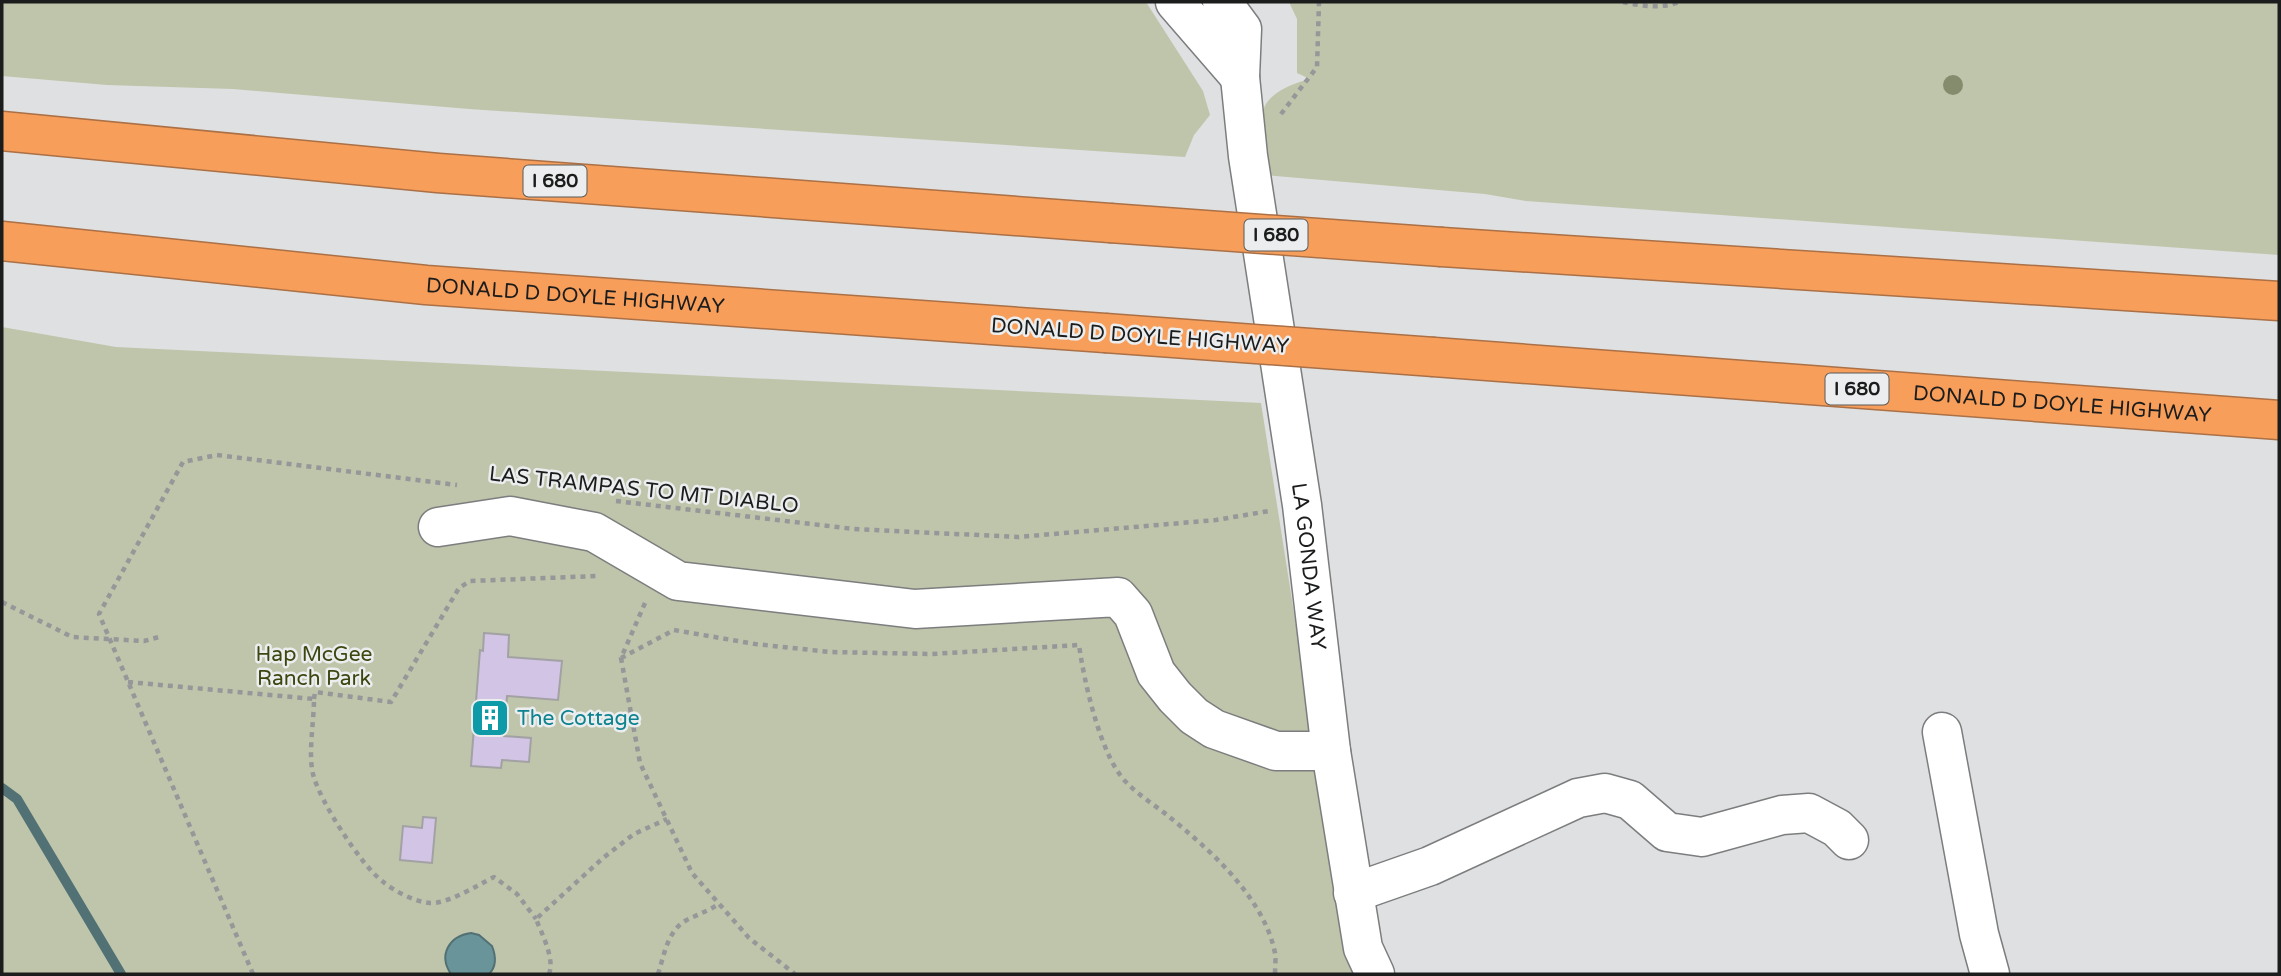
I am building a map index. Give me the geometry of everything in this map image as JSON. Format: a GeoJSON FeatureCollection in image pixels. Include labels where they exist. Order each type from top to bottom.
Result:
{"type":"FeatureCollection","features":[{"type":"Feature","properties":{"kind":"highway","name":"I 680"},"geometry":{"type":"LineString","coordinates":[[2,131],[438,173],[1442,247],[2279,301]]}},
{"type":"Feature","properties":{"kind":"highway","name":"DONALD D DOYLE HIGHWAY"},"geometry":{"type":"LineString","coordinates":[[2,241],[426,285],[2279,420]]}},
{"type":"Feature","properties":{"kind":"street"},"geometry":{"type":"LineString","coordinates":[[1175,2],[1240,77]]}},
{"type":"Feature","properties":{"kind":"street","name":"LA GONDA WAY"},"geometry":{"type":"LineString","coordinates":[[1222,2],[1242,29],[1240,77],[1248,156],[1302,505],[1331,751],[1363,948],[1375,974]]}},
{"type":"Feature","properties":{"kind":"street"},"geometry":{"type":"LineString","coordinates":[[439,527],[510,516],[594,532],[678,581],[915,609],[1118,597],[1133,614],[1156,673],[1194,716],[1214,729],[1276,751],[1331,751]]}},
{"type":"Feature","properties":{"kind":"street"},"geometry":{"type":"LineString","coordinates":[[1942,732],[1979,934],[1990,974]]}},
{"type":"Feature","properties":{"kind":"street"},"geometry":{"type":"LineString","coordinates":[[1353,893],[1430,866],[1578,798],[1605,793],[1630,800],[1667,832],[1702,837],[1769,818],[1809,813],[1837,828],[1849,840]]}},
{"type":"Feature","properties":{"kind":"path"},"geometry":{"type":"LineString","coordinates":[[1248,156],[1317,66],[1319,2]]}},
{"type":"Feature","properties":{"kind":"path"},"geometry":{"type":"LineString","coordinates":[[1623,2],[1641,6],[1671,5],[1679,2]]}},
{"type":"Feature","properties":{"kind":"path","name":"LAS TRAMPAS TO MT DIABLO"},"geometry":{"type":"LineString","coordinates":[[253,974],[99,614],[183,462],[217,455],[459,485]]}},
{"type":"Feature","properties":{"kind":"path","name":"LAS TRAMPAS TO MT DIABLO"},"geometry":{"type":"LineString","coordinates":[[609,501],[854,529],[1018,537],[1216,520],[1302,505]]}},
{"type":"Feature","properties":{"kind":"path"},"geometry":{"type":"LineString","coordinates":[[659,570],[621,658],[640,763],[692,873],[749,938],[795,974]]}},
{"type":"Feature","properties":{"kind":"path"},"geometry":{"type":"LineString","coordinates":[[549,974],[551,969],[545,942],[536,919],[517,894],[494,877],[453,897],[431,903],[407,896],[382,882],[362,860],[326,803],[313,775],[314,699],[315,692],[391,702],[459,588],[470,581],[604,576]]}},
{"type":"Feature","properties":{"kind":"path"},"geometry":{"type":"LineString","coordinates":[[2,602],[72,637],[144,641],[159,637]]}},
{"type":"Feature","properties":{"kind":"path"},"geometry":{"type":"LineString","coordinates":[[621,658],[674,630],[755,644],[830,652],[932,654],[1079,645],[1084,678],[1097,724],[1124,780],[1206,847],[1234,878],[1260,915],[1275,953],[1275,974]]}},
{"type":"Feature","properties":{"kind":"path"},"geometry":{"type":"LineString","coordinates":[[128,682],[314,699]]}},
{"type":"Feature","properties":{"kind":"path"},"geometry":{"type":"LineString","coordinates":[[536,919],[603,858],[634,834],[667,819]]}},
{"type":"Feature","properties":{"kind":"path"},"geometry":{"type":"LineString","coordinates":[[658,974],[669,937],[675,929],[719,904]]}},
{"type":"Feature","properties":{"kind":"green space"},"geometry":{"type":"Polygon","coordinates":[[[2,2],[1146,2],[1203,91],[1210,115],[1194,135],[1185,157],[469,109],[233,89],[107,85],[2,76],[2,2]]]}},
{"type":"Feature","properties":{"kind":"green space"},"geometry":{"type":"Polygon","coordinates":[[[1289,2],[2279,2],[2279,255],[1526,201],[1485,194],[1265,175],[1260,126],[1262,113],[1276,94],[1310,79],[1297,73],[1297,19],[1289,2]]]}},
{"type":"Feature","properties":{"kind":"green space","name":"Hap McGee Ranch Park"},"geometry":{"type":"Polygon","coordinates":[[[2,327],[116,347],[1261,403],[1344,931],[1366,974],[2,974],[2,327]]]}},
{"type":"Feature","properties":{"kind":"water"},"geometry":{"type":"Polygon","coordinates":[[[471,933],[479,935],[492,946],[495,964],[489,974],[451,974],[446,960],[448,947],[457,938],[471,933]]]}},
{"type":"Feature","properties":{"kind":"building","name":"The Cottage"},"geometry":{"type":"Polygon","coordinates":[[[484,633],[509,635],[508,657],[562,661],[558,700],[507,696],[504,736],[531,738],[529,762],[502,760],[501,768],[471,766],[480,650],[483,651],[484,633]]]}},
{"type":"Feature","properties":{"kind":"building"},"geometry":{"type":"Polygon","coordinates":[[[423,817],[436,818],[432,863],[400,860],[403,826],[422,828],[423,817]]]}},
{"type":"Feature","properties":{"kind":"waterway"},"geometry":{"type":"LineString","coordinates":[[2,788],[17,799],[121,974]]}},
{"type":"Feature","properties":{"kind":"place","name":"The Cottage"},"geometry":{"type":"Point","coordinates":[490,718]}}]}
